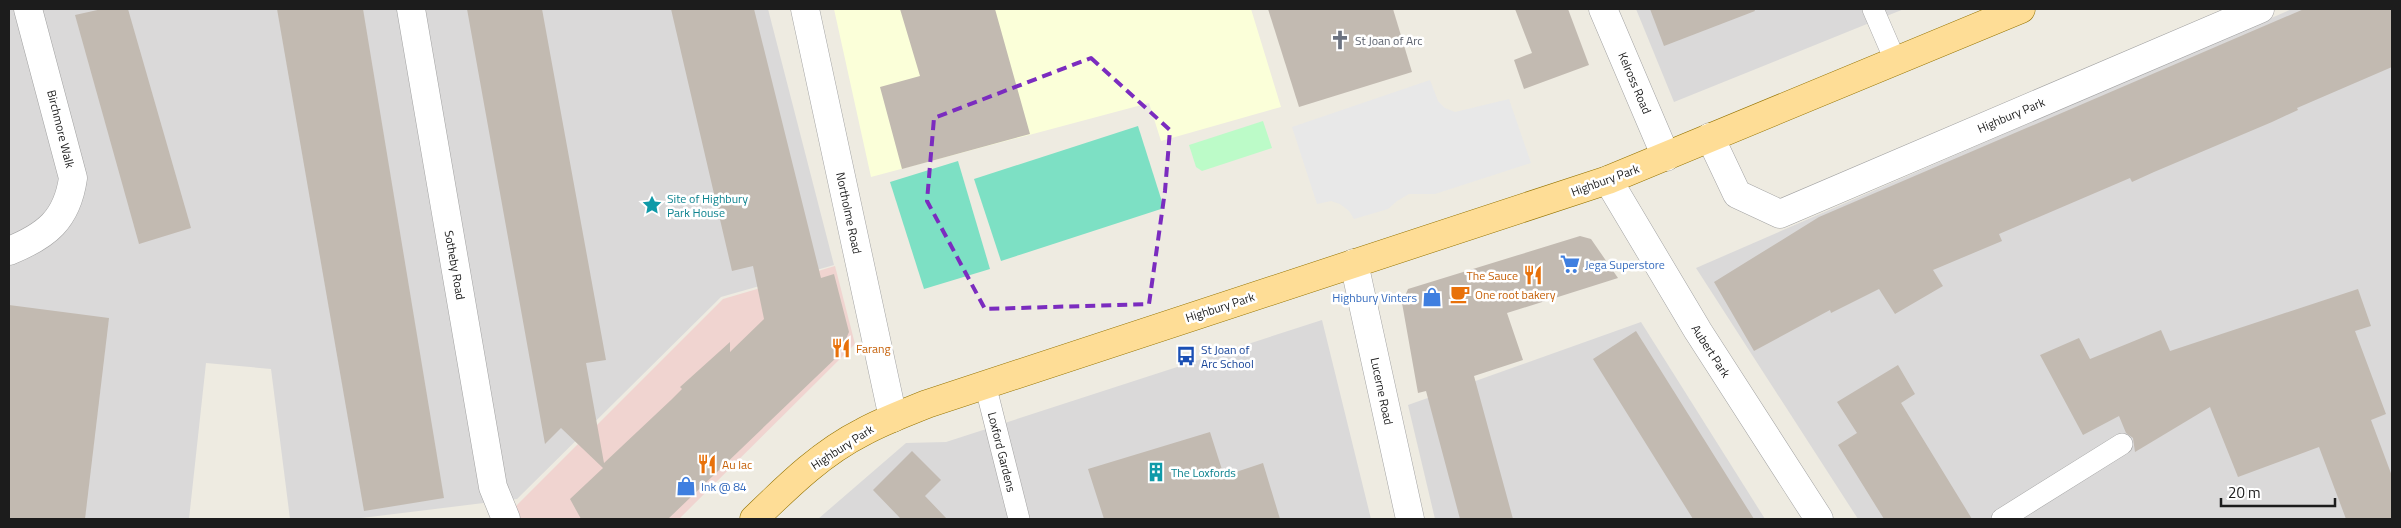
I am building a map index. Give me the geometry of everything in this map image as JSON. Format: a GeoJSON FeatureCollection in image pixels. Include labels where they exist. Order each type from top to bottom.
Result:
{"type":"FeatureCollection","features":[{"type":"Feature","properties":{"kind":"main road","name":"Highbury Park"},"geometry":{"type":"LineString","coordinates":[[754,519],[810,467],[861,432],[893,418],[985,384],[1608,180],[2021,9]]}},
{"type":"Feature","properties":{"kind":"street","name":"Birchmore Walk"},"geometry":{"type":"LineString","coordinates":[[9,251],[49,231],[71,197],[73,178],[28,9]]}},
{"type":"Feature","properties":{"kind":"street","name":"Sotheby Road"},"geometry":{"type":"LineString","coordinates":[[410,9],[493,487],[506,519]]}},
{"type":"Feature","properties":{"kind":"street","name":"Northolme Road"},"geometry":{"type":"LineString","coordinates":[[805,9],[893,418]]}},
{"type":"Feature","properties":{"kind":"street","name":"Kelross Road"},"geometry":{"type":"LineString","coordinates":[[1604,9],[1666,157]]}},
{"type":"Feature","properties":{"kind":"street","name":"Highbury Park"},"geometry":{"type":"LineString","coordinates":[[1710,137],[1737,194],[1780,214],[2260,9]]}},
{"type":"Feature","properties":{"kind":"street","name":"Aubert Park"},"geometry":{"type":"LineString","coordinates":[[1608,180],[1698,331],[1819,519]]}},
{"type":"Feature","properties":{"kind":"street","name":"Lucerne Road"},"geometry":{"type":"LineString","coordinates":[[1354,263],[1410,519]]}},
{"type":"Feature","properties":{"kind":"lane"},"geometry":{"type":"LineString","coordinates":[[1873,9],[1895,60]]}},
{"type":"Feature","properties":{"kind":"lane","name":"Loxford Gardens"},"geometry":{"type":"LineString","coordinates":[[985,384],[1019,519]]}},
{"type":"Feature","properties":{"kind":"lane"},"geometry":{"type":"LineString","coordinates":[[2002,519],[2122,444]]}},
{"type":"Feature","properties":{"kind":"highlighted area"},"geometry":{"type":"Polygon","coordinates":[[[1091,58],[1170,130],[1165,191],[1149,304],[985,309],[927,201],[934,118],[1091,58]]]}},
{"type":"Feature","properties":{"kind":"shaded area"},"geometry":{"type":"Polygon","coordinates":[[[9,9],[768,9],[834,265],[721,297],[517,499],[353,519],[290,519],[271,369],[206,363],[189,519],[9,519],[9,9]]]}},
{"type":"Feature","properties":{"kind":"shaded area"},"geometry":{"type":"Polygon","coordinates":[[[834,9],[1251,9],[1281,107],[1161,141],[1149,103],[871,177],[834,9]]]}},
{"type":"Feature","properties":{"kind":"shaded area"},"geometry":{"type":"Polygon","coordinates":[[[1636,9],[1904,9],[1674,102],[1636,9]]]}},
{"type":"Feature","properties":{"kind":"shaded area"},"geometry":{"type":"Polygon","coordinates":[[[2292,9],[2392,9],[2392,519],[1858,519],[1696,268],[2292,9]]]}},
{"type":"Feature","properties":{"kind":"shaded area"},"geometry":{"type":"Polygon","coordinates":[[[1430,80],[1438,101],[1445,108],[1455,112],[1509,99],[1531,163],[1435,194],[1409,194],[1388,209],[1354,219],[1349,211],[1340,204],[1331,201],[1317,204],[1292,127],[1430,80]]]}},
{"type":"Feature","properties":{"kind":"shaded area"},"geometry":{"type":"Polygon","coordinates":[[[835,266],[855,344],[679,519],[503,519],[723,299],[835,266]]]}},
{"type":"Feature","properties":{"kind":"shaded area"},"geometry":{"type":"Polygon","coordinates":[[[1322,320],[1371,519],[818,519],[906,443],[946,442],[1322,320]]]}},
{"type":"Feature","properties":{"kind":"shaded area"},"geometry":{"type":"Polygon","coordinates":[[[1641,322],[1765,519],[1435,519],[1408,405],[1641,322]]]}},
{"type":"Feature","properties":{"kind":"green space"},"geometry":{"type":"Polygon","coordinates":[[[1263,121],[1272,148],[1202,171],[1196,167],[1189,145],[1263,121]]]}},
{"type":"Feature","properties":{"kind":"green space"},"geometry":{"type":"Polygon","coordinates":[[[1138,126],[1164,208],[1001,261],[974,179],[1138,126]]]}},
{"type":"Feature","properties":{"kind":"green space"},"geometry":{"type":"Polygon","coordinates":[[[958,161],[990,269],[924,289],[890,182],[958,161]]]}},
{"type":"Feature","properties":{"kind":"building"},"geometry":{"type":"Polygon","coordinates":[[[102,9],[128,9],[191,228],[139,244],[75,15],[102,9]]]}},
{"type":"Feature","properties":{"kind":"building"},"geometry":{"type":"Polygon","coordinates":[[[277,9],[363,9],[444,498],[364,511],[277,9]]]}},
{"type":"Feature","properties":{"kind":"building"},"geometry":{"type":"Polygon","coordinates":[[[467,9],[542,9],[606,360],[586,363],[604,463],[682,389],[680,387],[730,342],[730,352],[764,319],[753,266],[732,271],[671,9],[754,9],[821,278],[834,274],[849,332],[839,355],[668,519],[581,519],[570,499],[603,468],[561,428],[545,444],[467,9]]]}},
{"type":"Feature","properties":{"kind":"building"},"geometry":{"type":"Polygon","coordinates":[[[900,9],[995,9],[1030,134],[902,169],[880,87],[920,76],[900,9]]]}},
{"type":"Feature","properties":{"kind":"building","name":"St Joan of Arc"},"geometry":{"type":"Polygon","coordinates":[[[1268,9],[1393,9],[1412,72],[1299,107],[1268,9]]]}},
{"type":"Feature","properties":{"kind":"building"},"geometry":{"type":"Polygon","coordinates":[[[1515,9],[1568,9],[1589,65],[1524,89],[1514,60],[1532,53],[1515,9]]]}},
{"type":"Feature","properties":{"kind":"building"},"geometry":{"type":"Polygon","coordinates":[[[1650,9],[1754,9],[1755,11],[1664,46],[1650,9]]]}},
{"type":"Feature","properties":{"kind":"building"},"geometry":{"type":"Polygon","coordinates":[[[2304,9],[2392,9],[2392,67],[2297,108],[2298,110],[2272,122],[2132,182],[2130,178],[1999,234],[2002,241],[1933,270],[1943,286],[1895,314],[1879,289],[1831,313],[1830,310],[1754,351],[1714,282],[1819,217],[2304,9]]]}},
{"type":"Feature","properties":{"kind":"building"},"geometry":{"type":"Polygon","coordinates":[[[1580,236],[1591,239],[1618,278],[1507,313],[1523,360],[1474,376],[1513,519],[1460,519],[1426,391],[1418,393],[1402,303],[1408,289],[1580,236]]]}},
{"type":"Feature","properties":{"kind":"building"},"geometry":{"type":"Polygon","coordinates":[[[2358,289],[2371,326],[2355,331],[2386,414],[2371,420],[2392,476],[2392,519],[2346,519],[2319,447],[2238,477],[2210,407],[2135,452],[2133,438],[2126,433],[2119,416],[2083,435],[2040,355],[2079,338],[2090,359],[2161,330],[2170,351],[2358,289]]]}},
{"type":"Feature","properties":{"kind":"building"},"geometry":{"type":"Polygon","coordinates":[[[9,305],[109,318],[85,519],[9,519],[9,305]]]}},
{"type":"Feature","properties":{"kind":"building"},"geometry":{"type":"Polygon","coordinates":[[[1636,331],[1754,519],[1693,519],[1593,359],[1636,331]]]}},
{"type":"Feature","properties":{"kind":"building"},"geometry":{"type":"Polygon","coordinates":[[[1898,365],[1915,394],[1901,403],[1972,519],[1884,519],[1838,445],[1857,433],[1837,402],[1898,365]]]}},
{"type":"Feature","properties":{"kind":"building","name":"The Loxfords"},"geometry":{"type":"Polygon","coordinates":[[[1210,432],[1224,476],[1263,463],[1280,519],[1104,519],[1088,469],[1210,432]]]}},
{"type":"Feature","properties":{"kind":"building"},"geometry":{"type":"Polygon","coordinates":[[[912,451],[941,480],[925,496],[947,519],[901,519],[873,490],[912,451]]]}},
{"type":"Feature","properties":{"kind":"place","name":"St Joan of Arc"},"geometry":{"type":"Point","coordinates":[1340,40]}},
{"type":"Feature","properties":{"kind":"place","name":"Site of Highbury Park House"},"geometry":{"type":"Point","coordinates":[652,205]}},
{"type":"Feature","properties":{"kind":"place","name":"Jega Superstore"},"geometry":{"type":"Point","coordinates":[1570,264]}},
{"type":"Feature","properties":{"kind":"place","name":"The Sauce"},"geometry":{"type":"Point","coordinates":[1533,275]}},
{"type":"Feature","properties":{"kind":"place","name":"One root bakery"},"geometry":{"type":"Point","coordinates":[1460,294]}},
{"type":"Feature","properties":{"kind":"place","name":"Highbury Vinters"},"geometry":{"type":"Point","coordinates":[1432,297]}},
{"type":"Feature","properties":{"kind":"place","name":"Farang"},"geometry":{"type":"Point","coordinates":[841,348]}},
{"type":"Feature","properties":{"kind":"place","name":"St Joan of Arc School"},"geometry":{"type":"Point","coordinates":[1186,356]}},
{"type":"Feature","properties":{"kind":"place","name":"Au lac"},"geometry":{"type":"Point","coordinates":[707,464]}},
{"type":"Feature","properties":{"kind":"place","name":"The Loxfords"},"geometry":{"type":"Point","coordinates":[1156,472]}},
{"type":"Feature","properties":{"kind":"place","name":"Ink @ 84"},"geometry":{"type":"Point","coordinates":[686,486]}}]}
